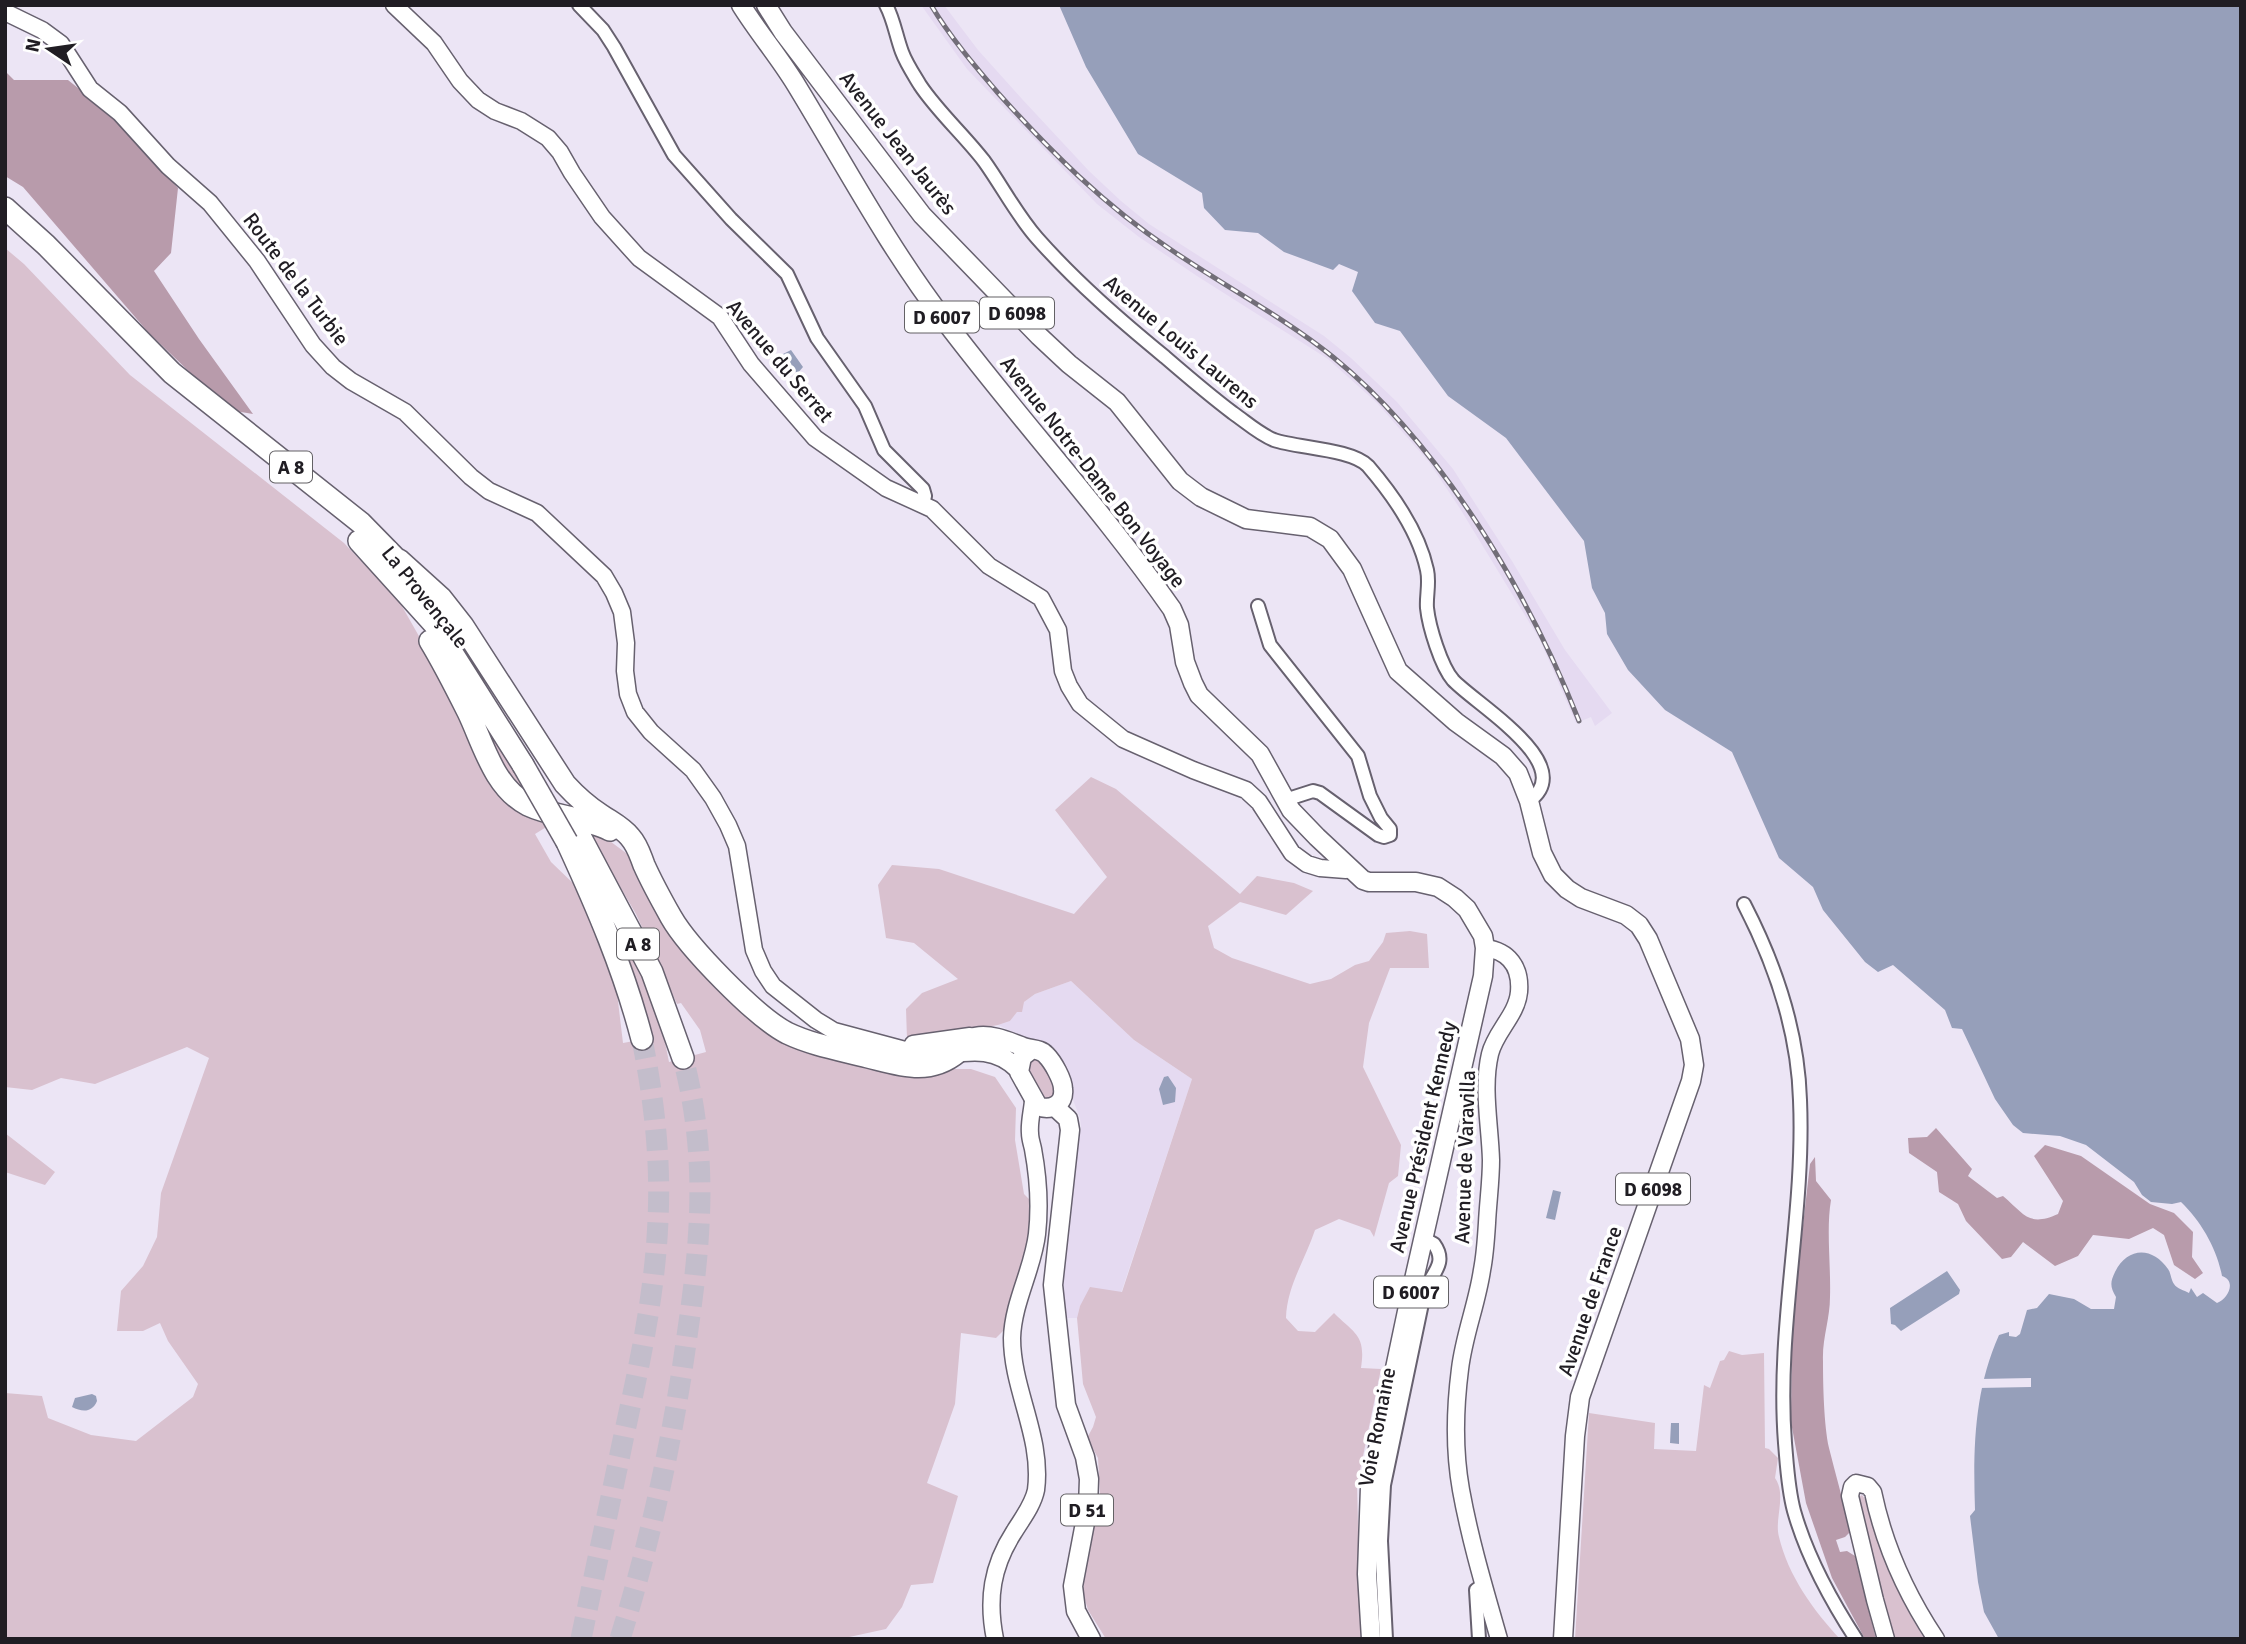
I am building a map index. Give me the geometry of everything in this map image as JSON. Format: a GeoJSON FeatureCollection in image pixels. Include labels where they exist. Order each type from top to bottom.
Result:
{"type":"FeatureCollection","features":[{"type":"Feature","properties":{"kind":"highway","name":"La Provençale"},"geometry":{"type":"LineString","coordinates":[[5,208],[172,373],[361,523],[399,560],[452,627],[652,972],[683,1058]]}},
{"type":"Feature","properties":{"kind":"highway","name":"La Provençale"},"geometry":{"type":"LineString","coordinates":[[5,226],[164,384],[220,431],[314,502],[368,549],[434,624],[490,709],[530,763]]}},
{"type":"Feature","properties":{"kind":"highway"},"geometry":{"type":"LineString","coordinates":[[368,549],[421,623],[505,786],[529,805],[589,821],[611,830],[645,867]]}},
{"type":"Feature","properties":{"kind":"highway"},"geometry":{"type":"LineString","coordinates":[[399,560],[441,598],[463,626],[565,783],[583,802],[624,830],[638,848],[645,867],[682,934],[760,1015],[803,1040],[900,1065],[929,1068],[950,1059],[949,1053]]}},
{"type":"Feature","properties":{"kind":"highway","name":"La Provençale"},"geometry":{"type":"LineString","coordinates":[[573,839],[612,942],[642,1040]]}},
{"type":"Feature","properties":{"kind":"main road","name":"Avenue Notre-Dame Bon Voyage"},"geometry":{"type":"LineString","coordinates":[[741,5],[777,54],[866,205],[913,277],[946,323],[1082,490],[1172,609],[1179,625],[1185,662],[1199,695],[1260,754],[1285,800],[1307,825],[1345,861],[1380,882]]}},
{"type":"Feature","properties":{"kind":"main road","name":"Avenue Jean Jaurès"},"geometry":{"type":"LineString","coordinates":[[766,5],[783,32],[922,215],[1039,336],[1117,402],[1180,481],[1201,497],[1246,519],[1310,527],[1329,538],[1352,569],[1398,671],[1511,765],[1518,773],[1529,800]]}},
{"type":"Feature","properties":{"kind":"main road","name":"Avenue de France"},"geometry":{"type":"LineString","coordinates":[[1529,800],[1542,853],[1553,875],[1581,898],[1626,915],[1639,925],[1648,939],[1694,1053],[1691,1081],[1580,1397],[1563,1639]]}},
{"type":"Feature","properties":{"kind":"main road","name":"Avenue Président Kennedy"},"geometry":{"type":"LineString","coordinates":[[1371,1639],[1367,1574],[1370,1487],[1483,976],[1485,948],[1478,925],[1468,909],[1438,887],[1416,882],[1380,882]]}},
{"type":"Feature","properties":{"kind":"main road","name":"Route de la Turbie"},"geometry":{"type":"LineString","coordinates":[[975,1036],[995,1036],[1031,1050],[1039,1050],[1049,1058],[1063,1086],[1050,1103]]}},
{"type":"Feature","properties":{"kind":"main road"},"geometry":{"type":"LineString","coordinates":[[949,1053],[975,1036]]}},
{"type":"Feature","properties":{"kind":"main road"},"geometry":{"type":"LineString","coordinates":[[1031,1050],[1022,1057],[1018,1069],[1050,1103]]}},
{"type":"Feature","properties":{"kind":"main road","name":"Route de la Turbie"},"geometry":{"type":"LineString","coordinates":[[949,1053],[994,1053],[1006,1058],[1018,1069]]}},
{"type":"Feature","properties":{"kind":"main road","name":"D 51"},"geometry":{"type":"LineString","coordinates":[[1050,1103],[1073,1114],[1075,1124],[1053,1285],[1066,1405],[1085,1457],[1089,1479],[1088,1507],[1073,1586],[1076,1611],[1091,1639]]}},
{"type":"Feature","properties":{"kind":"street","name":"Avenue du Serret"},"geometry":{"type":"LineString","coordinates":[[394,5],[434,43],[460,81],[478,100],[548,138],[602,217],[639,258],[720,317],[751,365],[815,438],[886,488],[923,503],[946,521],[989,566],[1041,598],[1058,629],[1063,671],[1080,704],[1123,739],[1246,790],[1259,802],[1292,853],[1307,864],[1345,861]]}},
{"type":"Feature","properties":{"kind":"street"},"geometry":{"type":"LineString","coordinates":[[579,5],[603,30],[614,47],[674,155],[731,219],[787,274],[817,338],[865,406],[884,450],[923,489],[923,503]]}},
{"type":"Feature","properties":{"kind":"street","name":"Avenue Louis Laurens"},"geometry":{"type":"LineString","coordinates":[[886,5],[902,53],[922,87],[984,161],[1036,237],[1127,328],[1197,387],[1272,439],[1321,449],[1365,463],[1394,501],[1419,544],[1427,572],[1427,607],[1432,628],[1442,660],[1452,678],[1526,744],[1542,764],[1541,788],[1538,794],[1529,800]]}},
{"type":"Feature","properties":{"kind":"street","name":"Route de la Turbie"},"geometry":{"type":"LineString","coordinates":[[5,12],[42,30],[61,44],[90,89],[120,113],[168,166],[210,203],[257,261],[313,345],[333,367],[351,381],[405,412],[471,477],[489,491],[537,513],[604,576],[622,612],[626,643],[625,671],[628,694],[635,712],[651,732],[694,769],[713,797],[737,846],[751,939],[763,971],[780,993],[825,1027],[905,1050],[949,1053]]}},
{"type":"Feature","properties":{"kind":"street"},"geometry":{"type":"LineString","coordinates":[[1258,606],[1270,645],[1358,756],[1370,796],[1390,829],[1390,835],[1378,835],[1314,791],[1285,800]]}},
{"type":"Feature","properties":{"kind":"street"},"geometry":{"type":"LineString","coordinates":[[1744,904],[1773,968],[1792,1037],[1800,1098],[1799,1179],[1781,1399],[1787,1474],[1793,1508],[1805,1545],[1856,1639]]}},
{"type":"Feature","properties":{"kind":"street","name":"Avenue de Varavilla"},"geometry":{"type":"LineString","coordinates":[[1485,948],[1506,954],[1514,964],[1519,993],[1513,1011],[1490,1053],[1487,1099],[1491,1160],[1485,1242],[1482,1272],[1466,1332],[1456,1432],[1461,1489],[1483,1585],[1499,1639]]}},
{"type":"Feature","properties":{"kind":"street","name":"Route de la Turbie"},"geometry":{"type":"LineString","coordinates":[[886,1044],[924,1044],[959,1036],[975,1036]]}},
{"type":"Feature","properties":{"kind":"street"},"geometry":{"type":"LineString","coordinates":[[995,1639],[990,1607],[994,1574],[1001,1552],[1035,1493],[1038,1465],[1020,1387],[1012,1336],[1037,1236],[1038,1206],[1030,1132],[1050,1103]]}},
{"type":"Feature","properties":{"kind":"street","name":"Voie Romaine"},"geometry":{"type":"LineString","coordinates":[[1386,1639],[1381,1541],[1384,1485],[1425,1289],[1440,1265],[1439,1251],[1434,1244],[1423,1238]]}},
{"type":"Feature","properties":{"kind":"street"},"geometry":{"type":"LineString","coordinates":[[1886,1639],[1850,1496],[1856,1483],[1868,1486],[1873,1492],[1888,1549],[1907,1592],[1936,1639]]}},
{"type":"Feature","properties":{"kind":"street"},"geometry":{"type":"LineString","coordinates":[[1479,1639],[1476,1590],[1483,1585]]}},
{"type":"Feature","properties":{"kind":"shaded area"},"geometry":{"type":"Polygon","coordinates":[[[921,5],[944,5],[978,50],[1022,99],[1121,201],[1149,224],[1324,336],[1397,402],[1453,469],[1565,650],[1612,713],[1595,726],[1591,717],[1576,723],[1540,640],[1459,507],[1429,462],[1377,403],[1328,359],[1197,276],[1139,237],[1097,204],[967,69],[921,5]]]}},
{"type":"Feature","properties":{"kind":"shaded area"},"geometry":{"type":"Polygon","coordinates":[[[5,71],[14,80],[68,80],[118,120],[178,188],[171,253],[154,271],[253,414],[229,410],[148,332],[23,187],[5,176],[5,71]]]}},
{"type":"Feature","properties":{"kind":"shaded area"},"geometry":{"type":"Polygon","coordinates":[[[5,248],[24,264],[130,375],[344,543],[399,601],[420,638],[492,786],[543,819],[548,826],[535,834],[551,862],[577,887],[607,952],[617,993],[623,1043],[650,1038],[600,896],[607,898],[659,1013],[669,1062],[706,1052],[700,1030],[681,1003],[677,1004],[636,914],[588,832],[603,836],[626,853],[752,1016],[947,1069],[971,1069],[995,1077],[1016,1108],[1015,1140],[1024,1194],[1031,1201],[1025,1309],[996,1338],[961,1333],[955,1404],[927,1483],[958,1496],[933,1583],[911,1585],[902,1607],[886,1629],[840,1639],[5,1639],[5,1393],[42,1396],[48,1418],[91,1435],[136,1441],[193,1397],[198,1384],[168,1341],[160,1323],[143,1331],[117,1331],[121,1291],[143,1266],[157,1237],[161,1193],[209,1058],[187,1047],[95,1084],[61,1078],[32,1090],[5,1087],[5,248]]]}},
{"type":"Feature","properties":{"kind":"shaded area"},"geometry":{"type":"Polygon","coordinates":[[[454,671],[534,803],[513,789],[454,671]]]}},
{"type":"Feature","properties":{"kind":"shaded area"},"geometry":{"type":"Polygon","coordinates":[[[1091,777],[1116,789],[1240,894],[1257,876],[1294,883],[1313,891],[1286,915],[1240,902],[1208,926],[1214,948],[1232,958],[1310,984],[1331,979],[1355,965],[1369,961],[1383,942],[1386,933],[1410,931],[1427,934],[1429,968],[1390,968],[1369,1023],[1363,1067],[1401,1145],[1398,1176],[1389,1183],[1374,1237],[1370,1230],[1339,1219],[1315,1230],[1287,1306],[1286,1318],[1298,1331],[1315,1332],[1334,1313],[1353,1331],[1360,1342],[1361,1368],[1381,1369],[1357,1485],[1361,1639],[1106,1639],[1088,1610],[1083,1593],[1100,1494],[1098,1458],[1087,1438],[1096,1417],[1083,1384],[1077,1318],[1090,1287],[1122,1292],[1192,1079],[1134,1040],[1071,981],[1035,994],[1024,1002],[1022,1012],[1017,1012],[1010,1021],[907,1039],[906,1009],[922,993],[958,979],[914,943],[886,938],[878,885],[892,865],[939,869],[1074,914],[1107,877],[1055,810],[1091,777]]]}},
{"type":"Feature","properties":{"kind":"shaded area"},"geometry":{"type":"Polygon","coordinates":[[[1071,981],[1134,1040],[1192,1079],[1121,1293],[1080,1306],[1077,1318],[1064,1318],[1059,1270],[1080,1118],[1073,1100],[1070,1080],[1054,1049],[998,1025],[1010,1021],[1024,1002],[1035,994],[1071,981]]]}},
{"type":"Feature","properties":{"kind":"shaded area"},"geometry":{"type":"Polygon","coordinates":[[[1034,1058],[1042,1062],[1055,1088],[1052,1099],[1043,1099],[1026,1066],[1034,1058]]]}},
{"type":"Feature","properties":{"kind":"shaded area"},"geometry":{"type":"Polygon","coordinates":[[[1936,1128],[1972,1169],[1968,1176],[1997,1198],[2003,1196],[2022,1213],[2034,1219],[2058,1214],[2063,1201],[2034,1156],[2045,1145],[2081,1156],[2150,1204],[2174,1213],[2193,1232],[2192,1257],[2203,1273],[2195,1279],[2174,1265],[2164,1235],[2153,1228],[2129,1239],[2093,1235],[2078,1256],[2055,1266],[2023,1242],[2011,1257],[2002,1259],[1966,1221],[1958,1204],[1939,1192],[1937,1172],[1909,1153],[1908,1138],[1927,1137],[1936,1128]]]}},
{"type":"Feature","properties":{"kind":"shaded area"},"geometry":{"type":"Polygon","coordinates":[[[5,1133],[55,1172],[45,1185],[5,1172],[5,1133]]]}},
{"type":"Feature","properties":{"kind":"shaded area"},"geometry":{"type":"Polygon","coordinates":[[[1815,1157],[1816,1181],[1831,1200],[1830,1305],[1823,1353],[1826,1428],[1850,1532],[1836,1540],[1840,1552],[1847,1551],[1855,1556],[1876,1639],[1865,1639],[1832,1578],[1806,1503],[1791,1422],[1792,1322],[1810,1164],[1815,1157]]]}},
{"type":"Feature","properties":{"kind":"shaded area"},"geometry":{"type":"Polygon","coordinates":[[[1729,1351],[1742,1355],[1764,1353],[1765,1448],[1778,1458],[1775,1478],[1780,1492],[1779,1537],[1795,1578],[1820,1616],[1840,1639],[1575,1639],[1589,1413],[1655,1423],[1654,1449],[1696,1451],[1704,1385],[1710,1388],[1720,1361],[1724,1360],[1729,1351]]]}},
{"type":"Feature","properties":{"kind":"shaded area"},"geometry":{"type":"Polygon","coordinates":[[[1862,1495],[1868,1503],[1898,1590],[1925,1639],[1897,1639],[1894,1635],[1859,1497],[1862,1495]]]}},
{"type":"Feature","properties":{"kind":"water"},"geometry":{"type":"Polygon","coordinates":[[[1059,5],[2241,5],[2241,1639],[1999,1639],[1984,1612],[1970,1516],[1975,1510],[1974,1465],[1980,1399],[1984,1377],[1999,1335],[2009,1332],[2009,1336],[2016,1337],[2020,1334],[2027,1310],[2037,1308],[2049,1294],[2074,1299],[2091,1309],[2114,1309],[2116,1297],[2111,1284],[2115,1272],[2127,1257],[2141,1252],[2148,1253],[2162,1262],[2179,1288],[2189,1293],[2191,1288],[2197,1297],[2203,1293],[2217,1303],[2221,1301],[2229,1290],[2229,1282],[2222,1276],[2212,1246],[2195,1218],[2181,1202],[2151,1202],[2142,1195],[2134,1182],[2086,1145],[2060,1136],[2023,1133],[2013,1125],[1995,1099],[1962,1029],[1952,1028],[1945,1010],[1893,965],[1878,972],[1865,962],[1823,910],[1813,887],[1779,858],[1732,752],[1665,710],[1628,670],[1607,634],[1605,613],[1592,588],[1584,541],[1506,438],[1448,396],[1400,331],[1375,323],[1352,291],[1358,272],[1339,264],[1333,270],[1284,252],[1258,233],[1225,230],[1204,208],[1202,193],[1138,154],[1086,67],[1059,5]]]}},
{"type":"Feature","properties":{"kind":"water"},"geometry":{"type":"Polygon","coordinates":[[[791,350],[803,367],[797,374],[783,354],[791,350]]]}},
{"type":"Feature","properties":{"kind":"water"},"geometry":{"type":"Polygon","coordinates":[[[1168,1076],[1176,1088],[1175,1102],[1163,1105],[1159,1089],[1164,1077],[1168,1076]]]}},
{"type":"Feature","properties":{"kind":"water"},"geometry":{"type":"Polygon","coordinates":[[[1553,1190],[1561,1192],[1555,1220],[1546,1218],[1553,1190]]]}},
{"type":"Feature","properties":{"kind":"water"},"geometry":{"type":"Polygon","coordinates":[[[1947,1271],[1960,1290],[1959,1294],[1901,1331],[1891,1324],[1890,1308],[1947,1271]]]}},
{"type":"Feature","properties":{"kind":"water"},"geometry":{"type":"Polygon","coordinates":[[[92,1394],[97,1401],[92,1408],[83,1410],[72,1407],[75,1398],[92,1394]]]}},
{"type":"Feature","properties":{"kind":"water"},"geometry":{"type":"Polygon","coordinates":[[[1671,1423],[1679,1423],[1679,1444],[1670,1443],[1671,1423]]]}},
{"type":"Feature","properties":{"kind":"pier"},"geometry":{"type":"Polygon","coordinates":[[[2031,1378],[2031,1387],[1978,1388],[1980,1379],[2031,1378]]]}},
{"type":"Feature","properties":{"kind":"tunnel"},"geometry":{"type":"LineString","coordinates":[[581,1639],[641,1355],[654,1274],[659,1197],[657,1152],[642,1039]]}},
{"type":"Feature","properties":{"kind":"tunnel"},"geometry":{"type":"LineString","coordinates":[[620,1639],[641,1566],[667,1455],[696,1270],[700,1200],[697,1131],[683,1058]]}},
{"type":"Feature","properties":{"kind":"railway"},"geometry":{"type":"LineString","coordinates":[[931,5],[954,40],[998,93],[1058,157],[1101,196],[1170,249],[1314,342],[1372,393],[1410,433],[1445,477],[1507,572],[1534,622],[1579,721]]}}]}
